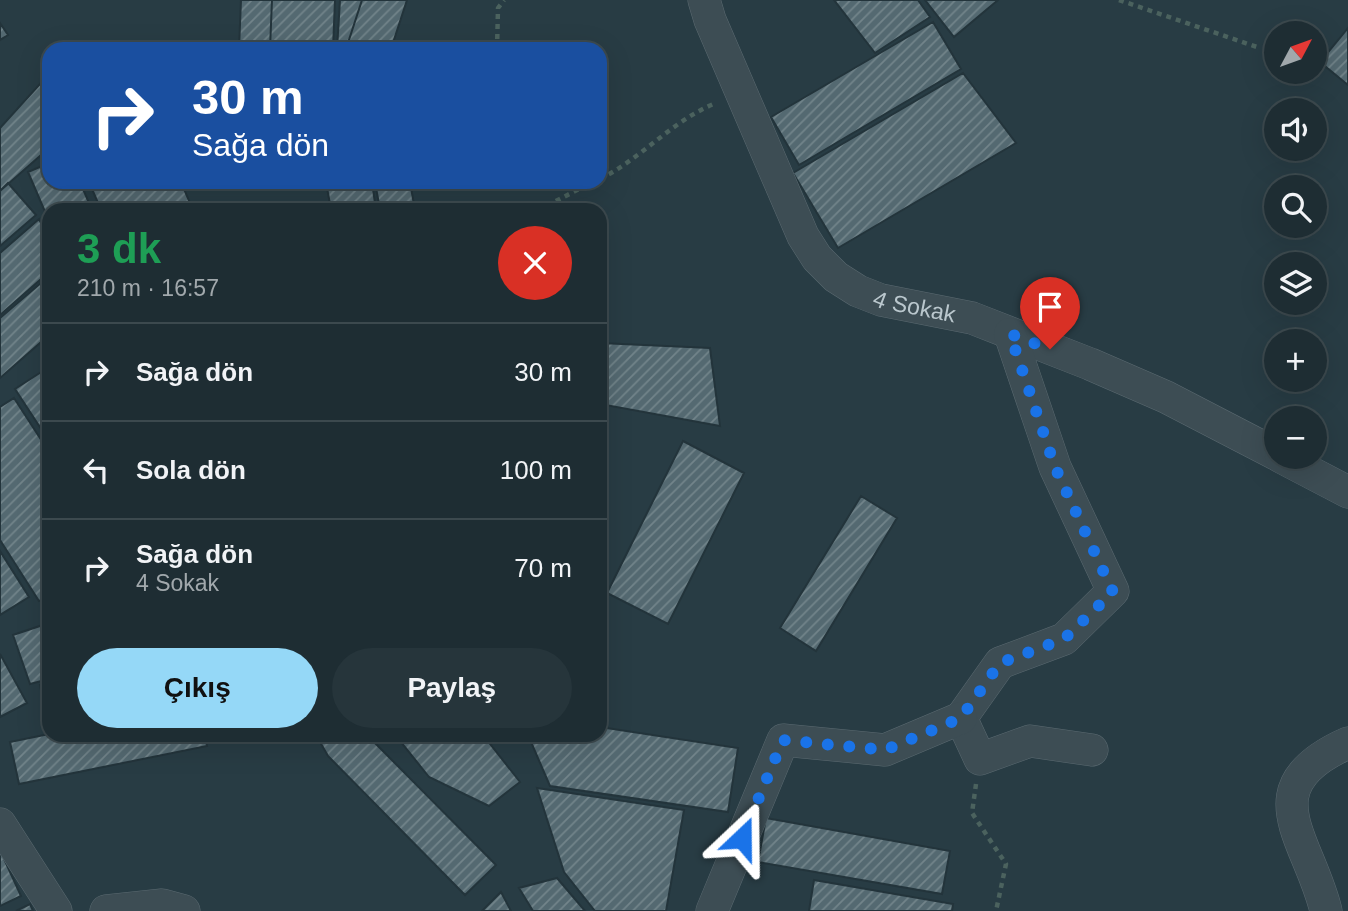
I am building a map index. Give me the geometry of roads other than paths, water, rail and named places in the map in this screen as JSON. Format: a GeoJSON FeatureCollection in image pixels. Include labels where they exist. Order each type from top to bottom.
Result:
{"type":"FeatureCollection","features":[{"type":"Feature","properties":{"kind":"street","name":"4 Sokak"},"geometry":{"type":"LineString","coordinates":[[704,0],[803,236],[817,258],[836,276],[858,291],[881,300],[972,318],[1090,364],[1166,397],[1264,448]]}},
{"type":"Feature","properties":{"kind":"street"},"geometry":{"type":"LineString","coordinates":[[712,911],[783,740],[885,750],[961,718],[1000,663],[1064,639],[1113,592],[1055,467],[1010,334]]}},
{"type":"Feature","properties":{"kind":"street"},"geometry":{"type":"LineString","coordinates":[[1304,469],[1348,492]]}},
{"type":"Feature","properties":{"kind":"street"},"geometry":{"type":"LineString","coordinates":[[961,718],[980,760],[1030,741],[1092,750]]}},
{"type":"Feature","properties":{"kind":"street"},"geometry":{"type":"LineString","coordinates":[[1326,911],[1296,831],[1292,810],[1294,791],[1313,761],[1348,743]]}},
{"type":"Feature","properties":{"kind":"street"},"geometry":{"type":"LineString","coordinates":[[0,824],[56,911]]}},
{"type":"Feature","properties":{"kind":"street"},"geometry":{"type":"LineString","coordinates":[[106,911],[162,905],[184,911]]}}]}
